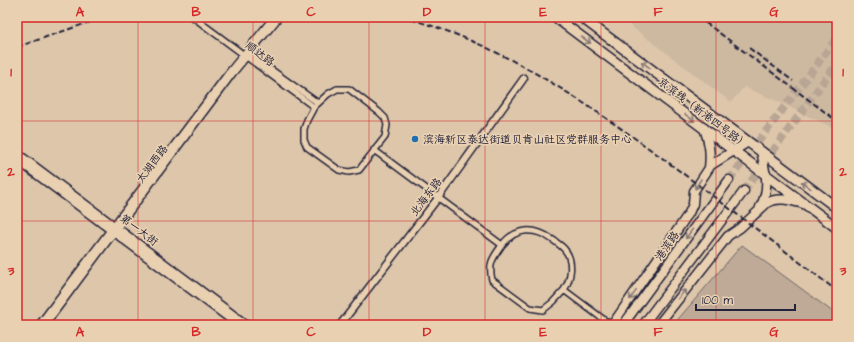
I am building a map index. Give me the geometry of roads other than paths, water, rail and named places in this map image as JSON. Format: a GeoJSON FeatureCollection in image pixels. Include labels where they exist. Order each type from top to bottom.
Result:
{"type":"FeatureCollection","features":[{"type":"Feature","properties":{"kind":"highway","name":"京滨线（新港四号路）"},"geometry":{"type":"LineString","coordinates":[[555,17],[837,228]]}},
{"type":"Feature","properties":{"kind":"highway","name":"京滨线（新港四号路）"},"geometry":{"type":"LineString","coordinates":[[581,17],[837,208]]}},
{"type":"Feature","properties":{"kind":"main road"},"geometry":{"type":"LineString","coordinates":[[704,128],[710,154],[709,168]]}},
{"type":"Feature","properties":{"kind":"main road"},"geometry":{"type":"LineString","coordinates":[[611,325],[689,214],[693,204],[694,191],[709,168],[733,150],[748,142]]}},
{"type":"Feature","properties":{"kind":"main road"},"geometry":{"type":"LineString","coordinates":[[757,213],[766,193],[766,174],[761,151]]}},
{"type":"Feature","properties":{"kind":"main road","name":"第一大街"},"geometry":{"type":"LineString","coordinates":[[17,153],[238,325]]}},
{"type":"Feature","properties":{"kind":"main road","name":"第一大街"},"geometry":{"type":"LineString","coordinates":[[17,160],[247,325]]}},
{"type":"Feature","properties":{"kind":"main road","name":"港滨路"},"geometry":{"type":"LineString","coordinates":[[623,325],[729,180]]}},
{"type":"Feature","properties":{"kind":"main road"},"geometry":{"type":"LineString","coordinates":[[643,325],[744,190]]}},
{"type":"Feature","properties":{"kind":"main road"},"geometry":{"type":"LineString","coordinates":[[658,325],[728,236],[740,228],[767,203],[772,200],[786,200],[805,204]]}},
{"type":"Feature","properties":{"kind":"street","name":"顺达路"},"geometry":{"type":"LineString","coordinates":[[194,17],[316,105]]}},
{"type":"Feature","properties":{"kind":"street","name":"顺达路"},"geometry":{"type":"LineString","coordinates":[[199,17],[246,54]]}},
{"type":"Feature","properties":{"kind":"street","name":"太湖西路"},"geometry":{"type":"LineString","coordinates":[[39,325],[114,229],[274,17]]}},
{"type":"Feature","properties":{"kind":"street","name":"太湖西路"},"geometry":{"type":"LineString","coordinates":[[246,54],[279,17]]}},
{"type":"Feature","properties":{"kind":"street","name":"北海东路"},"geometry":{"type":"LineString","coordinates":[[340,325],[438,198],[524,78]]}},
{"type":"Feature","properties":{"kind":"street"},"geometry":{"type":"LineString","coordinates":[[337,89],[350,89],[385,118],[387,125],[384,137],[359,170],[349,172],[339,170],[307,147],[304,140],[304,130],[307,120],[316,105],[328,94],[337,89]]}},
{"type":"Feature","properties":{"kind":"street"},"geometry":{"type":"LineString","coordinates":[[374,150],[502,245]]}},
{"type":"Feature","properties":{"kind":"street","name":"太湖西路"},"geometry":{"type":"LineString","coordinates":[[44,325],[114,229]]}},
{"type":"Feature","properties":{"kind":"street"},"geometry":{"type":"LineString","coordinates":[[521,231],[536,231],[547,236],[566,250],[571,269],[569,281],[564,290],[543,310],[530,308],[492,280],[490,271],[491,261],[502,245],[508,238],[521,231]]}},
{"type":"Feature","properties":{"kind":"street"},"geometry":{"type":"LineString","coordinates":[[564,290],[611,325]]}},
{"type":"Feature","properties":{"kind":"tunnel"},"geometry":{"type":"LineString","coordinates":[[729,180],[837,38]]}},
{"type":"Feature","properties":{"kind":"tunnel"},"geometry":{"type":"LineString","coordinates":[[744,191],[837,63]]}},
{"type":"Feature","properties":{"kind":"railway"},"geometry":{"type":"LineString","coordinates":[[17,47],[109,17]]}},
{"type":"Feature","properties":{"kind":"railway"},"geometry":{"type":"LineString","coordinates":[[402,17],[437,27],[470,40],[534,72],[565,91],[654,152],[837,291]]}},
{"type":"Feature","properties":{"kind":"railway"},"geometry":{"type":"LineString","coordinates":[[698,17],[837,121]]}},
{"type":"Feature","properties":{"kind":"railway"},"geometry":{"type":"LineString","coordinates":[[749,48],[793,81]]}},
{"type":"Feature","properties":{"kind":"place","name":"滨海新区泰达街道贝肯山社区党群服务中心"},"geometry":{"type":"Point","coordinates":[415,139]}}]}
